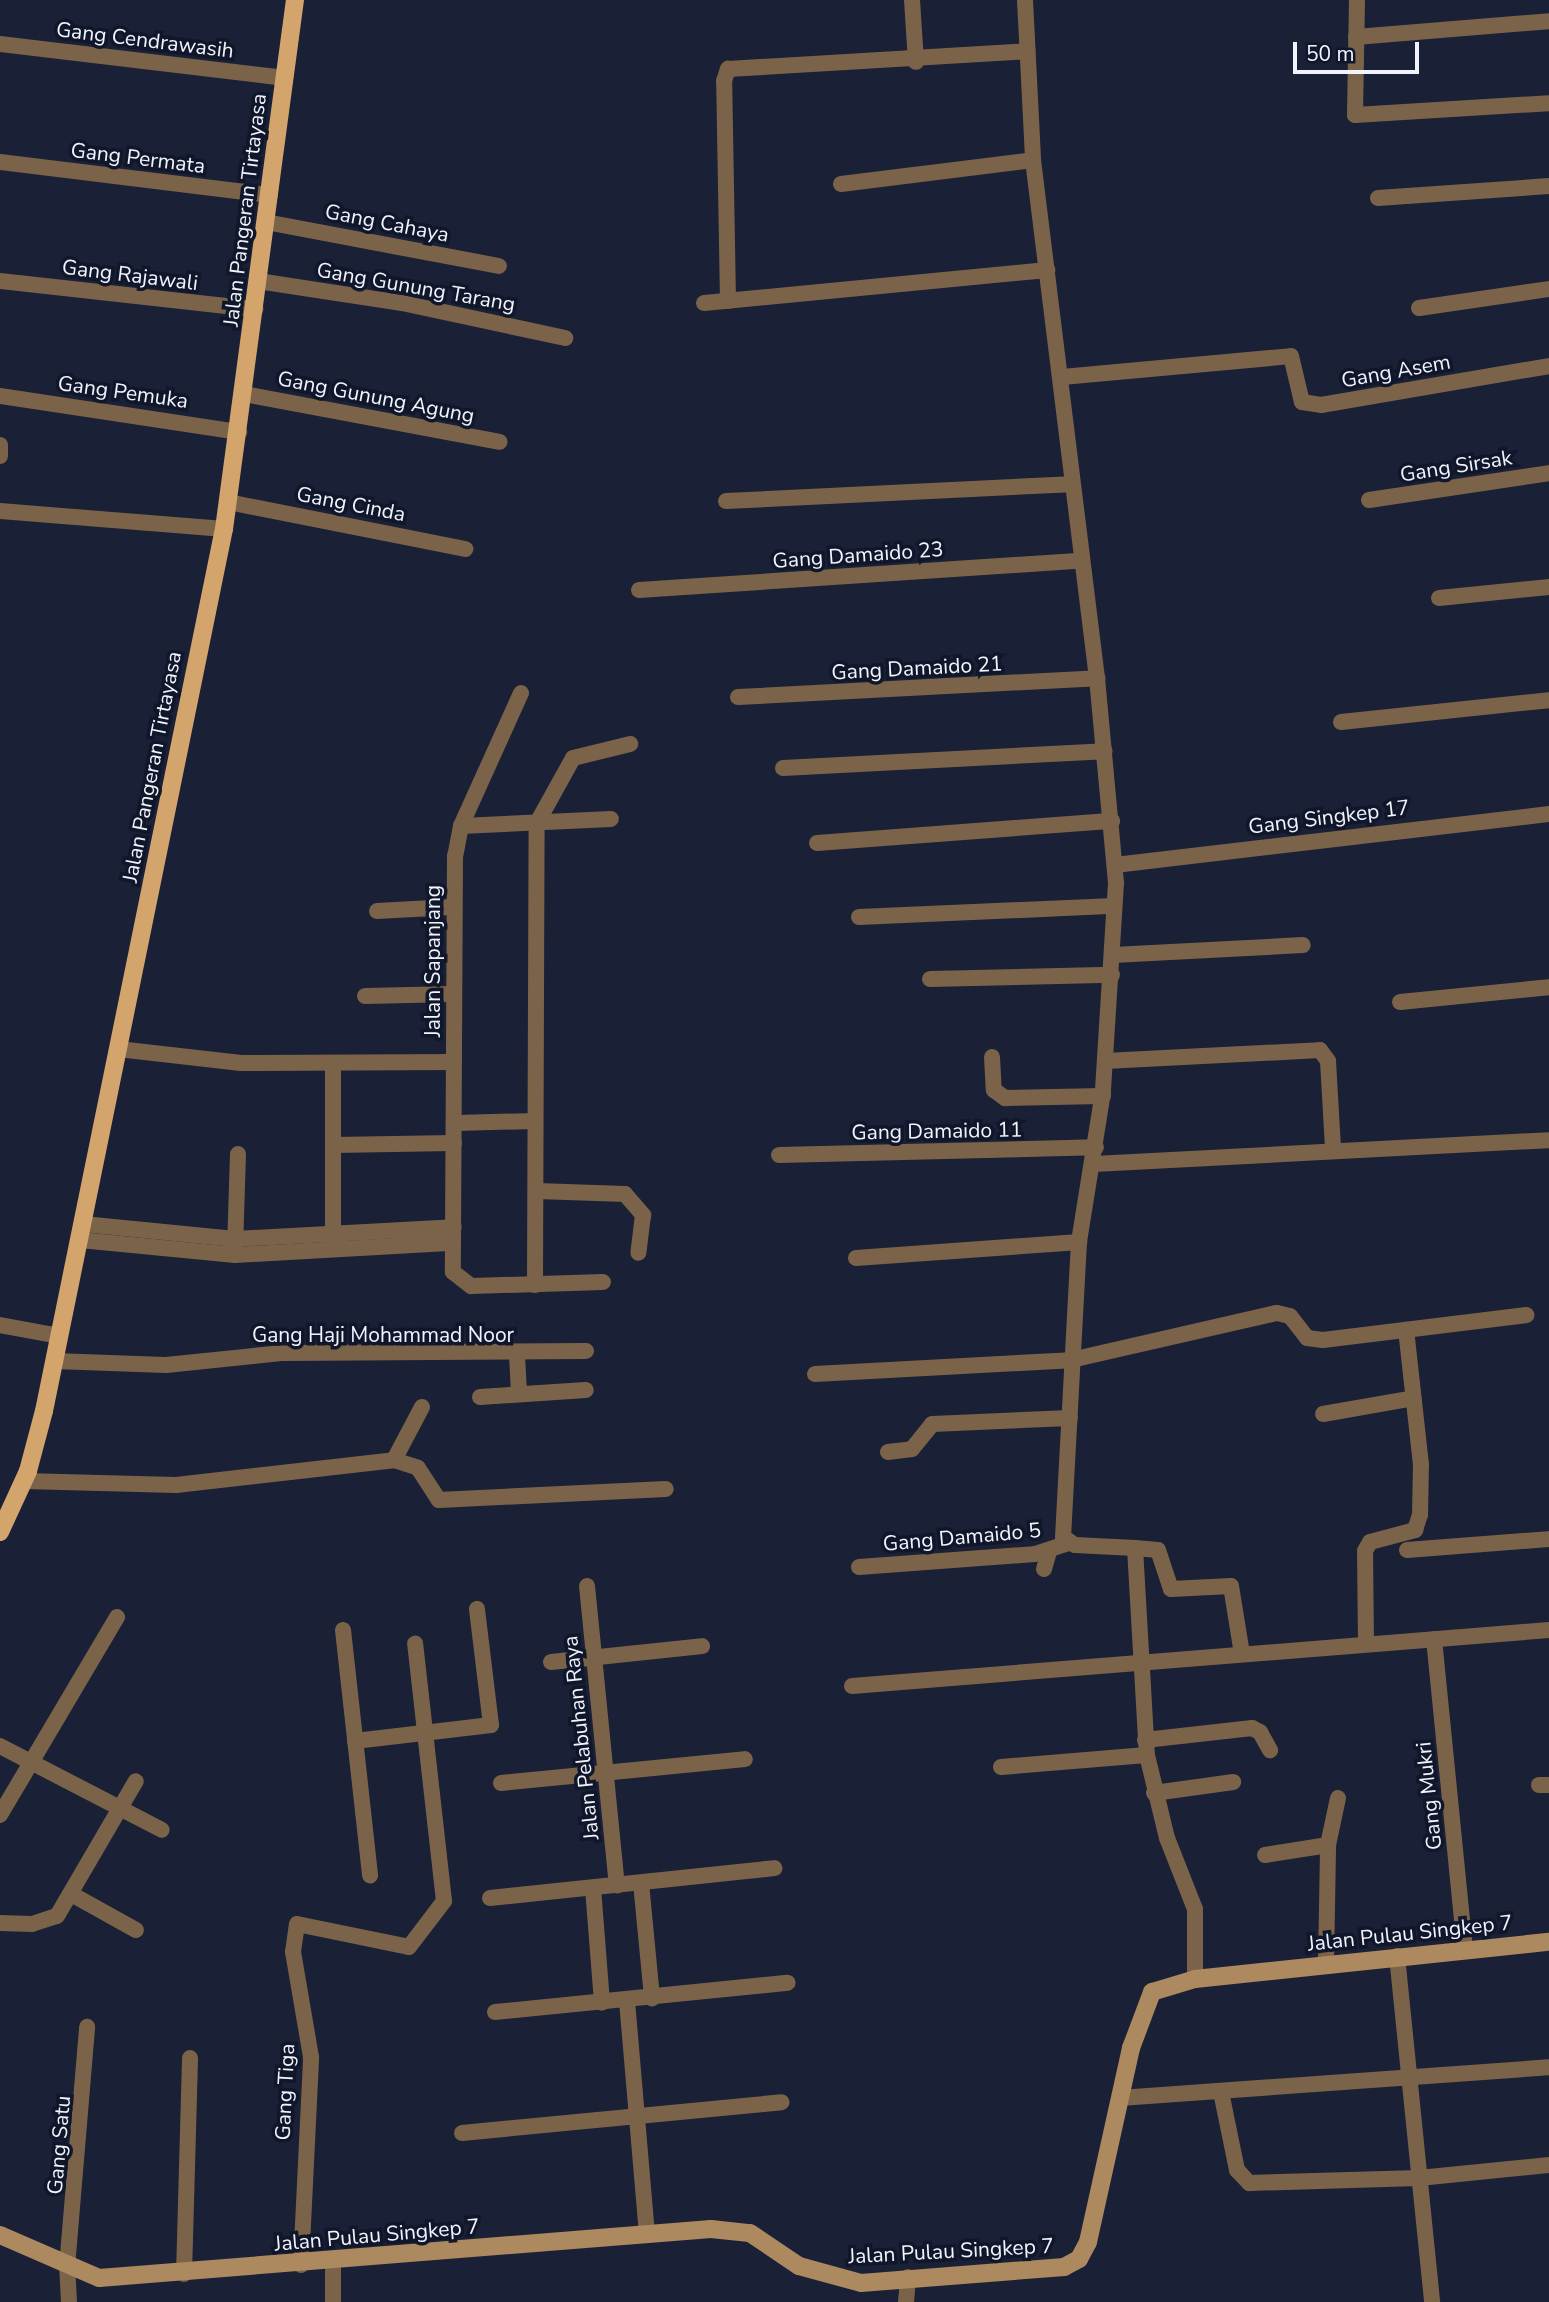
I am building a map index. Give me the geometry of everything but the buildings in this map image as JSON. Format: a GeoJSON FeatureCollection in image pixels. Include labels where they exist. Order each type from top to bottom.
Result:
{"type":"FeatureCollection","features":[{"type":"Feature","properties":{"kind":"main road","name":"Jalan Pangeran Tirtayasa"},"geometry":{"type":"LineString","coordinates":[[0,1532],[23,1481],[60,1336],[224,529],[295,0]]}},
{"type":"Feature","properties":{"kind":"street"},"geometry":{"type":"LineString","coordinates":[[912,0],[916,62]]}},
{"type":"Feature","properties":{"kind":"street"},"geometry":{"type":"LineString","coordinates":[[1025,0],[1033,160],[1062,377],[1071,485],[1097,678],[1115,865],[1112,975],[1103,1096],[1094,1164],[1079,1242],[1070,1360],[1070,1418],[1063,1537],[1068,1543],[1158,1550],[1171,1588],[1231,1586],[1242,1654]]}},
{"type":"Feature","properties":{"kind":"street"},"geometry":{"type":"LineString","coordinates":[[1357,0],[1355,115],[1549,103]]}},
{"type":"Feature","properties":{"kind":"street"},"geometry":{"type":"LineString","coordinates":[[1356,37],[1549,21]]}},
{"type":"Feature","properties":{"kind":"street","name":"Gang Cendrawasih"},"geometry":{"type":"LineString","coordinates":[[0,44],[285,78]]}},
{"type":"Feature","properties":{"kind":"street"},"geometry":{"type":"LineString","coordinates":[[728,301],[724,81],[728,69],[916,62],[1027,51]]}},
{"type":"Feature","properties":{"kind":"street"},"geometry":{"type":"LineString","coordinates":[[841,184],[1033,160]]}},
{"type":"Feature","properties":{"kind":"street","name":"Gang Permata"},"geometry":{"type":"LineString","coordinates":[[0,162],[270,195]]}},
{"type":"Feature","properties":{"kind":"street"},"geometry":{"type":"LineString","coordinates":[[1378,198],[1549,186]]}},
{"type":"Feature","properties":{"kind":"street","name":"Gang Cahaya"},"geometry":{"type":"LineString","coordinates":[[266,222],[499,266]]}},
{"type":"Feature","properties":{"kind":"street"},"geometry":{"type":"LineString","coordinates":[[704,303],[1047,270]]}},
{"type":"Feature","properties":{"kind":"street","name":"Gang Rajawali"},"geometry":{"type":"LineString","coordinates":[[0,281],[255,309]]}},
{"type":"Feature","properties":{"kind":"street","name":"Gang Gunung Tarang"},"geometry":{"type":"LineString","coordinates":[[258,281],[416,305],[565,338]]}},
{"type":"Feature","properties":{"kind":"street"},"geometry":{"type":"LineString","coordinates":[[1419,308],[1549,289]]}},
{"type":"Feature","properties":{"kind":"street","name":"Gang Asem"},"geometry":{"type":"LineString","coordinates":[[1062,377],[1291,356],[1302,402],[1321,405],[1549,366]]}},
{"type":"Feature","properties":{"kind":"street","name":"Gang Gunung Agung"},"geometry":{"type":"LineString","coordinates":[[244,394],[500,442]]}},
{"type":"Feature","properties":{"kind":"street","name":"Gang Pemuka"},"geometry":{"type":"LineString","coordinates":[[0,396],[239,432]]}},
{"type":"Feature","properties":{"kind":"street"},"geometry":{"type":"LineString","coordinates":[[0,446],[0,456]]}},
{"type":"Feature","properties":{"kind":"street","name":"Gang Sirsak"},"geometry":{"type":"LineString","coordinates":[[1369,500],[1549,473]]}},
{"type":"Feature","properties":{"kind":"street"},"geometry":{"type":"LineString","coordinates":[[726,501],[1071,485]]}},
{"type":"Feature","properties":{"kind":"street","name":"Gang Cinda"},"geometry":{"type":"LineString","coordinates":[[228,502],[465,549]]}},
{"type":"Feature","properties":{"kind":"street"},"geometry":{"type":"LineString","coordinates":[[0,511],[224,529]]}},
{"type":"Feature","properties":{"kind":"street","name":"Gang Damaido 23"},"geometry":{"type":"LineString","coordinates":[[639,590],[1080,561]]}},
{"type":"Feature","properties":{"kind":"street"},"geometry":{"type":"LineString","coordinates":[[1438,598],[1549,587]]}},
{"type":"Feature","properties":{"kind":"street","name":"Gang Damaido 21"},"geometry":{"type":"LineString","coordinates":[[738,697],[1097,678]]}},
{"type":"Feature","properties":{"kind":"street","name":"Jalan Sapanjang"},"geometry":{"type":"LineString","coordinates":[[521,693],[461,826],[452,907],[456,1123],[453,1272],[471,1286],[536,1285]]}},
{"type":"Feature","properties":{"kind":"street"},"geometry":{"type":"LineString","coordinates":[[1341,722],[1549,700]]}},
{"type":"Feature","properties":{"kind":"street"},"geometry":{"type":"LineString","coordinates":[[604,1282],[536,1285],[537,823],[573,758],[629,744]]}},
{"type":"Feature","properties":{"kind":"street"},"geometry":{"type":"LineString","coordinates":[[783,768],[1105,751]]}},
{"type":"Feature","properties":{"kind":"street","name":"Gang Singkep 17"},"geometry":{"type":"LineString","coordinates":[[1115,865],[1549,814]]}},
{"type":"Feature","properties":{"kind":"street"},"geometry":{"type":"LineString","coordinates":[[461,826],[611,819]]}},
{"type":"Feature","properties":{"kind":"street"},"geometry":{"type":"LineString","coordinates":[[817,843],[1112,821]]}},
{"type":"Feature","properties":{"kind":"street"},"geometry":{"type":"LineString","coordinates":[[859,917],[1114,906]]}},
{"type":"Feature","properties":{"kind":"street"},"geometry":{"type":"LineString","coordinates":[[377,911],[452,907]]}},
{"type":"Feature","properties":{"kind":"street"},"geometry":{"type":"LineString","coordinates":[[1113,955],[1303,945]]}},
{"type":"Feature","properties":{"kind":"street"},"geometry":{"type":"LineString","coordinates":[[930,979],[1112,975]]}},
{"type":"Feature","properties":{"kind":"street"},"geometry":{"type":"LineString","coordinates":[[1399,1002],[1549,987]]}},
{"type":"Feature","properties":{"kind":"street"},"geometry":{"type":"LineString","coordinates":[[365,996],[454,994]]}},
{"type":"Feature","properties":{"kind":"street"},"geometry":{"type":"LineString","coordinates":[[118,1049],[241,1063],[454,1062]]}},
{"type":"Feature","properties":{"kind":"street"},"geometry":{"type":"LineString","coordinates":[[1105,1061],[1320,1050],[1328,1061],[1333,1148]]}},
{"type":"Feature","properties":{"kind":"street"},"geometry":{"type":"LineString","coordinates":[[992,1057],[999,1096],[1103,1096]]}},
{"type":"Feature","properties":{"kind":"street"},"geometry":{"type":"LineString","coordinates":[[333,1241],[334,1063]]}},
{"type":"Feature","properties":{"kind":"street"},"geometry":{"type":"LineString","coordinates":[[456,1123],[535,1121]]}},
{"type":"Feature","properties":{"kind":"street"},"geometry":{"type":"LineString","coordinates":[[1094,1164],[1333,1148],[1549,1140]]}},
{"type":"Feature","properties":{"kind":"street"},"geometry":{"type":"LineString","coordinates":[[333,1145],[454,1143]]}},
{"type":"Feature","properties":{"kind":"street","name":"Gang Damaido 11"},"geometry":{"type":"LineString","coordinates":[[779,1155],[1096,1147]]}},
{"type":"Feature","properties":{"kind":"street"},"geometry":{"type":"LineString","coordinates":[[235,1247],[238,1154]]}},
{"type":"Feature","properties":{"kind":"street"},"geometry":{"type":"LineString","coordinates":[[537,1191],[625,1194],[643,1215],[638,1253]]}},
{"type":"Feature","properties":{"kind":"street"},"geometry":{"type":"LineString","coordinates":[[82,1232],[235,1247],[453,1235]]}},
{"type":"Feature","properties":{"kind":"street"},"geometry":{"type":"LineString","coordinates":[[856,1258],[1079,1242]]}},
{"type":"Feature","properties":{"kind":"street"},"geometry":{"type":"LineString","coordinates":[[816,1374],[1070,1360],[1277,1314],[1290,1315],[1314,1340],[1526,1315]]}},
{"type":"Feature","properties":{"kind":"street"},"geometry":{"type":"LineString","coordinates":[[0,1325],[60,1336]]}},
{"type":"Feature","properties":{"kind":"street"},"geometry":{"type":"LineString","coordinates":[[1366,1644],[1365,1551],[1370,1542],[1415,1530],[1420,1516],[1414,1398],[1406,1331]]}},
{"type":"Feature","properties":{"kind":"street","name":"Gang Haji Mohammad Noor"},"geometry":{"type":"LineString","coordinates":[[54,1361],[166,1365],[283,1353],[517,1355],[586,1351]]}},
{"type":"Feature","properties":{"kind":"street"},"geometry":{"type":"LineString","coordinates":[[517,1355],[519,1394]]}},
{"type":"Feature","properties":{"kind":"street"},"geometry":{"type":"LineString","coordinates":[[480,1397],[586,1390]]}},
{"type":"Feature","properties":{"kind":"street"},"geometry":{"type":"LineString","coordinates":[[1323,1413],[1414,1398]]}},
{"type":"Feature","properties":{"kind":"street"},"geometry":{"type":"LineString","coordinates":[[394,1460],[422,1407]]}},
{"type":"Feature","properties":{"kind":"street"},"geometry":{"type":"LineString","coordinates":[[888,1452],[912,1449],[932,1424],[1070,1418]]}},
{"type":"Feature","properties":{"kind":"street"},"geometry":{"type":"LineString","coordinates":[[23,1481],[176,1485],[394,1460],[418,1468],[439,1500],[666,1489]]}},
{"type":"Feature","properties":{"kind":"street"},"geometry":{"type":"LineString","coordinates":[[1407,1550],[1549,1539]]}},
{"type":"Feature","properties":{"kind":"street","name":"Gang Damaido 5"},"geometry":{"type":"LineString","coordinates":[[859,1567],[1049,1552],[1068,1543]]}},
{"type":"Feature","properties":{"kind":"street"},"geometry":{"type":"LineString","coordinates":[[1135,1548],[1146,1747],[1154,1793],[1195,1909],[1195,1979]]}},
{"type":"Feature","properties":{"kind":"street"},"geometry":{"type":"LineString","coordinates":[[1044,1569],[1049,1552]]}},
{"type":"Feature","properties":{"kind":"street","name":"Jalan Pelabuhan Raya"},"geometry":{"type":"LineString","coordinates":[[587,1586],[617,1885]]}},
{"type":"Feature","properties":{"kind":"street"},"geometry":{"type":"LineString","coordinates":[[355,1741],[491,1725],[477,1609]]}},
{"type":"Feature","properties":{"kind":"street"},"geometry":{"type":"LineString","coordinates":[[0,1815],[117,1616]]}},
{"type":"Feature","properties":{"kind":"street"},"geometry":{"type":"LineString","coordinates":[[343,1630],[370,1876]]}},
{"type":"Feature","properties":{"kind":"street"},"geometry":{"type":"LineString","coordinates":[[852,1686],[1143,1665],[1242,1654],[1549,1630]]}},
{"type":"Feature","properties":{"kind":"street","name":"Gang Mukri"},"geometry":{"type":"LineString","coordinates":[[1434,1639],[1465,1948]]}},
{"type":"Feature","properties":{"kind":"street"},"geometry":{"type":"LineString","coordinates":[[415,1644],[425,1732]]}},
{"type":"Feature","properties":{"kind":"street"},"geometry":{"type":"LineString","coordinates":[[551,1662],[702,1646]]}},
{"type":"Feature","properties":{"kind":"street"},"geometry":{"type":"LineString","coordinates":[[1001,1767],[1146,1747],[1252,1728],[1260,1732],[1270,1750]]}},
{"type":"Feature","properties":{"kind":"street","name":"Gang Tiga"},"geometry":{"type":"LineString","coordinates":[[301,2265],[311,2057],[293,1952],[297,1924],[409,1947],[444,1901],[425,1732]]}},
{"type":"Feature","properties":{"kind":"street"},"geometry":{"type":"LineString","coordinates":[[0,1746],[115,1809],[162,1830]]}},
{"type":"Feature","properties":{"kind":"street"},"geometry":{"type":"LineString","coordinates":[[501,1783],[606,1770],[745,1759]]}},
{"type":"Feature","properties":{"kind":"street"},"geometry":{"type":"LineString","coordinates":[[0,1923],[32,1924],[57,1916],[73,1895],[115,1809],[136,1780]]}},
{"type":"Feature","properties":{"kind":"street"},"geometry":{"type":"LineString","coordinates":[[1154,1793],[1233,1782]]}},
{"type":"Feature","properties":{"kind":"street"},"geometry":{"type":"LineString","coordinates":[[1326,1964],[1328,1845],[1338,1798]]}},
{"type":"Feature","properties":{"kind":"street"},"geometry":{"type":"LineString","coordinates":[[1265,1855],[1328,1845]]}},
{"type":"Feature","properties":{"kind":"street"},"geometry":{"type":"LineString","coordinates":[[490,1898],[774,1868]]}},
{"type":"Feature","properties":{"kind":"street"},"geometry":{"type":"LineString","coordinates":[[641,1883],[652,1998]]}},
{"type":"Feature","properties":{"kind":"street"},"geometry":{"type":"LineString","coordinates":[[593,1888],[602,2003]]}},
{"type":"Feature","properties":{"kind":"street"},"geometry":{"type":"LineString","coordinates":[[73,1895],[136,1930]]}},
{"type":"Feature","properties":{"kind":"street","name":"Jalan Pulau Singkep 7"},"geometry":{"type":"LineString","coordinates":[[0,2235],[67,2267],[99,2278],[184,2274],[731,2230],[750,2233],[799,2266],[835,2280],[1039,2271],[1079,2259],[1088,2242],[1143,2006],[1152,1992],[1195,1979],[1465,1948],[1549,1942]]}},
{"type":"Feature","properties":{"kind":"street"},"geometry":{"type":"LineString","coordinates":[[1397,1956],[1432,2302]]}},
{"type":"Feature","properties":{"kind":"street"},"geometry":{"type":"LineString","coordinates":[[495,2012],[788,1983]]}},
{"type":"Feature","properties":{"kind":"street"},"geometry":{"type":"LineString","coordinates":[[627,2001],[647,2235]]}},
{"type":"Feature","properties":{"kind":"street","name":"Gang Satu"},"geometry":{"type":"LineString","coordinates":[[69,2302],[67,2267],[87,2027]]}},
{"type":"Feature","properties":{"kind":"street"},"geometry":{"type":"LineString","coordinates":[[184,2274],[190,2058]]}},
{"type":"Feature","properties":{"kind":"street"},"geometry":{"type":"LineString","coordinates":[[1120,2098],[1549,2067]]}},
{"type":"Feature","properties":{"kind":"street"},"geometry":{"type":"LineString","coordinates":[[1221,2092],[1237,2171],[1244,2181],[1419,2178],[1549,2165]]}},
{"type":"Feature","properties":{"kind":"street"},"geometry":{"type":"LineString","coordinates":[[462,2133],[782,2102]]}},
{"type":"Feature","properties":{"kind":"street"},"geometry":{"type":"LineString","coordinates":[[333,2302],[334,2262]]}},
{"type":"Feature","properties":{"kind":"street"},"geometry":{"type":"LineString","coordinates":[[906,2302],[908,2277]]}}]}
